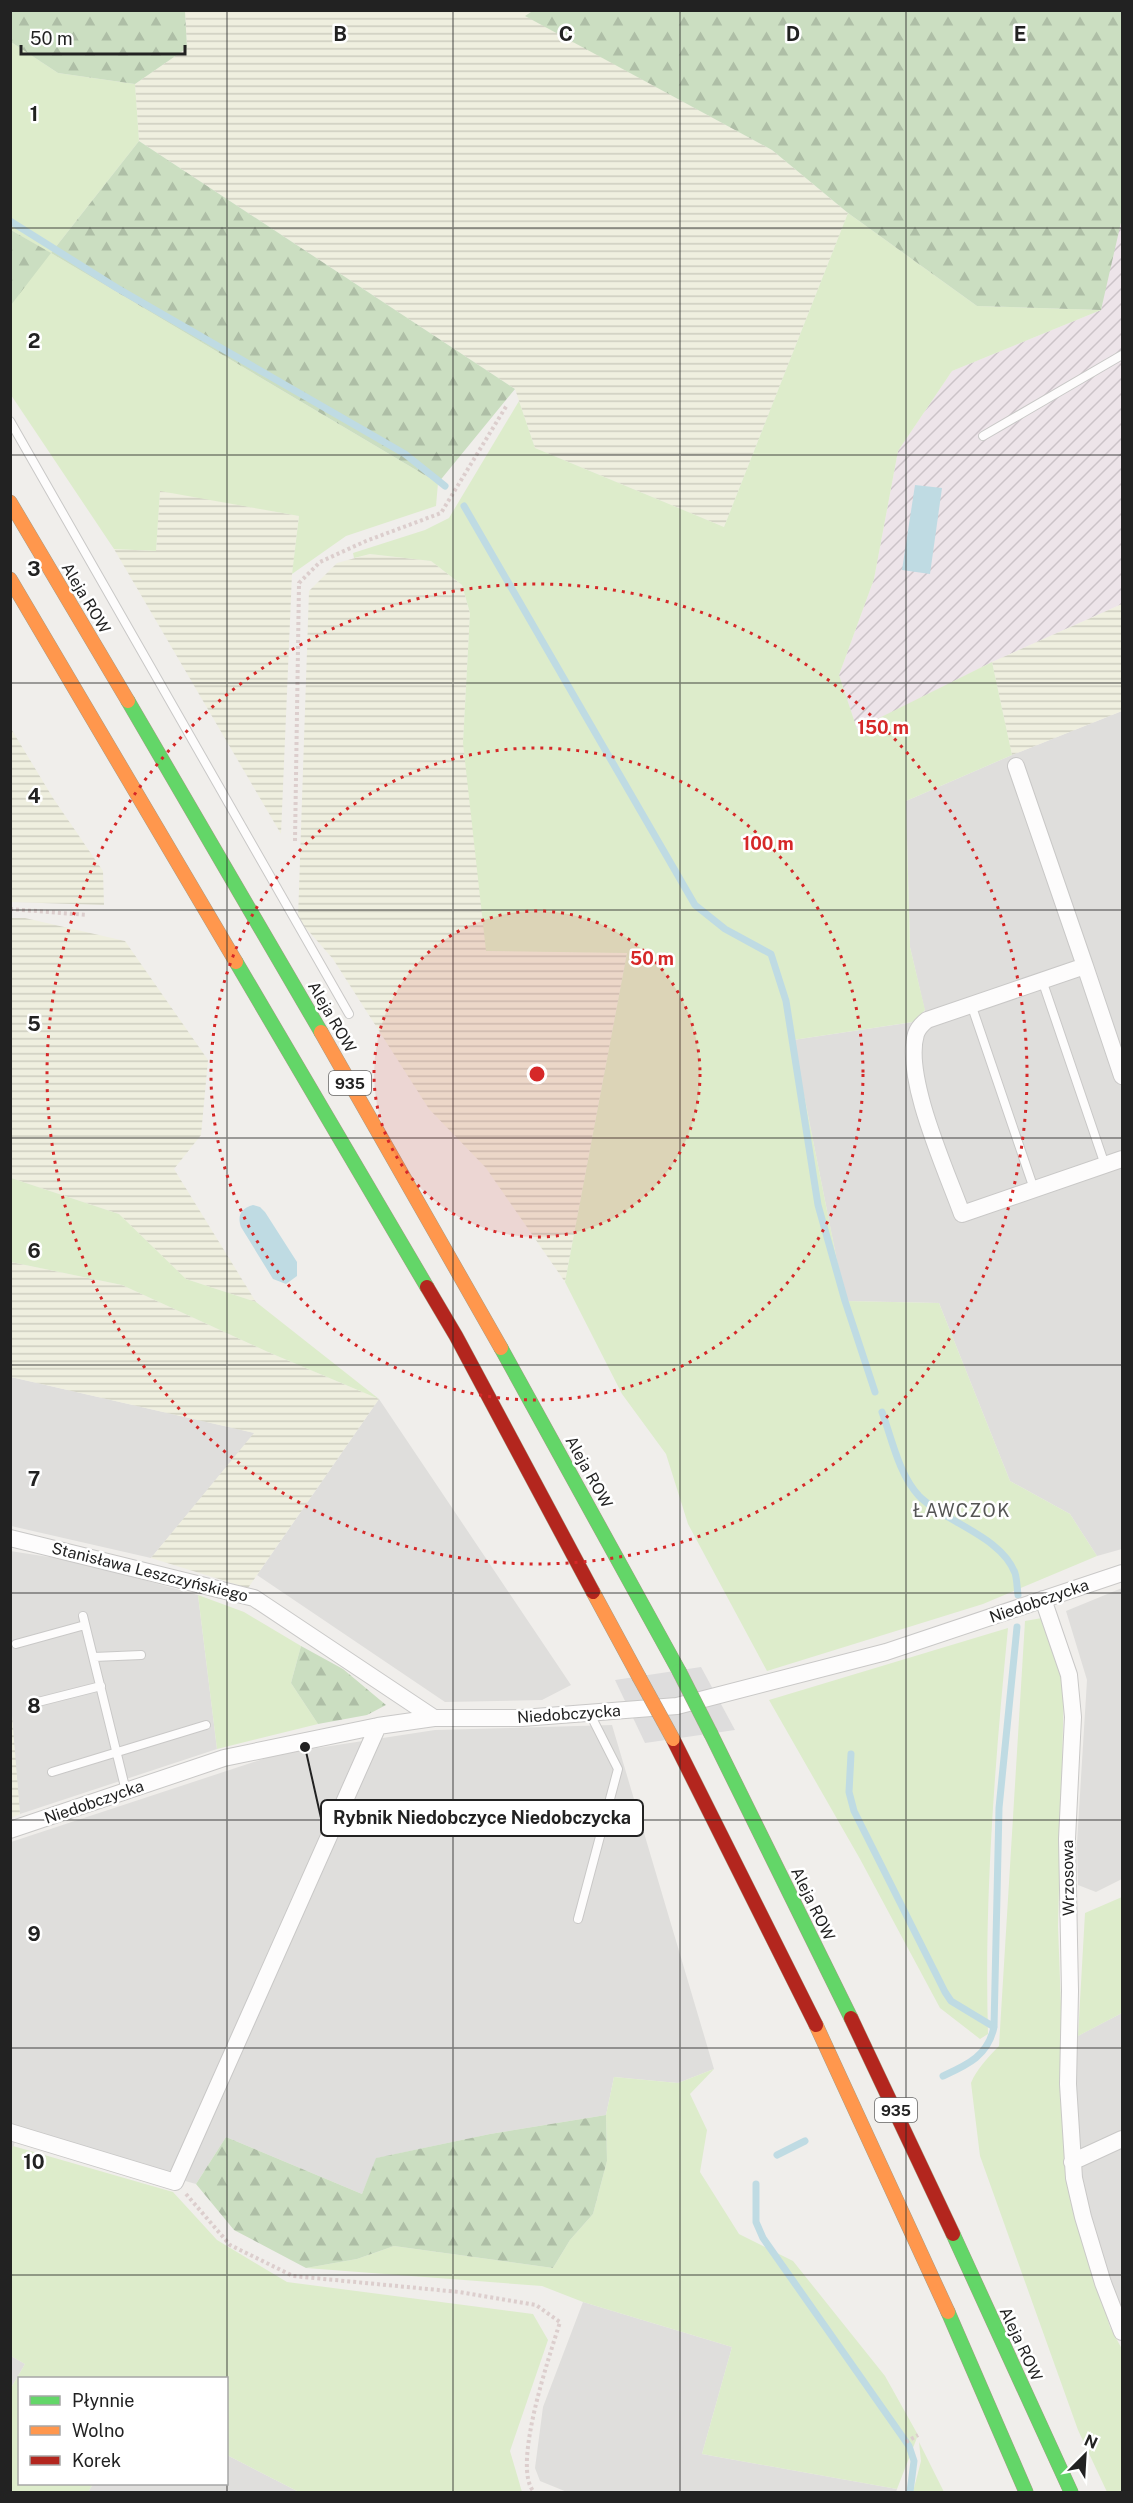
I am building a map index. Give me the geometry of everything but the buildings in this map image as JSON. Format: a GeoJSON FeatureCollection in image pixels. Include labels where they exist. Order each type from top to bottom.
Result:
{"type":"FeatureCollection","features":[{"type":"Feature","properties":{"kind":"main road","name":"Aleja ROW"},"geometry":{"type":"LineString","coordinates":[[10,502],[232,877],[447,1252],[679,1671],[886,2089],[1071,2493]]}},
{"type":"Feature","properties":{"kind":"main road","name":"935"},"geometry":{"type":"LineString","coordinates":[[10,579],[456,1336],[673,1739],[800,1992],[883,2169],[954,2322],[1026,2493]]}},
{"type":"Feature","properties":{"kind":"street"},"geometry":{"type":"LineString","coordinates":[[1016,766],[1122,1076]]}},
{"type":"Feature","properties":{"kind":"street"},"geometry":{"type":"LineString","coordinates":[[1085,966],[927,1020],[916,1032],[915,1068],[926,1113],[962,1214],[1122,1159]]}},
{"type":"Feature","properties":{"kind":"street","name":"Stanisława Leszczyńskiego"},"geometry":{"type":"LineString","coordinates":[[10,1538],[255,1598],[434,1718]]}},
{"type":"Feature","properties":{"kind":"street","name":"Niedobczycka"},"geometry":{"type":"LineString","coordinates":[[10,1830],[224,1758],[378,1726],[434,1718],[522,1718],[677,1706],[886,1652],[1122,1573]]}},
{"type":"Feature","properties":{"kind":"street","name":"Wrzosowa"},"geometry":{"type":"LineString","coordinates":[[1043,1599],[1069,1675],[1073,1717],[1066,1839],[1070,1991],[1068,2084],[1072,2162],[1083,2217],[1120,2321]]}},
{"type":"Feature","properties":{"kind":"street"},"geometry":{"type":"LineString","coordinates":[[10,2132],[176,2182],[378,1726]]}},
{"type":"Feature","properties":{"kind":"street"},"geometry":{"type":"LineString","coordinates":[[1072,2162],[1122,2139]]}},
{"type":"Feature","properties":{"kind":"lane"},"geometry":{"type":"LineString","coordinates":[[983,436],[1122,355]]}},
{"type":"Feature","properties":{"kind":"lane"},"geometry":{"type":"LineString","coordinates":[[10,421],[350,1014]]}},
{"type":"Feature","properties":{"kind":"lane"},"geometry":{"type":"LineString","coordinates":[[1042,980],[1105,1165]]}},
{"type":"Feature","properties":{"kind":"lane"},"geometry":{"type":"LineString","coordinates":[[971,1004],[1034,1189]]}},
{"type":"Feature","properties":{"kind":"lane"},"geometry":{"type":"LineString","coordinates":[[16,1644],[84,1620],[126,1791]]}},
{"type":"Feature","properties":{"kind":"lane"},"geometry":{"type":"LineString","coordinates":[[94,1657],[141,1655]]}},
{"type":"Feature","properties":{"kind":"lane"},"geometry":{"type":"LineString","coordinates":[[38,1702],[100,1686]]}},
{"type":"Feature","properties":{"kind":"lane"},"geometry":{"type":"LineString","coordinates":[[578,1919],[618,1769],[590,1714]]}},
{"type":"Feature","properties":{"kind":"lane"},"geometry":{"type":"LineString","coordinates":[[51,1772],[206,1725]]}},
{"type":"Feature","properties":{"kind":"path"},"geometry":{"type":"LineString","coordinates":[[295,841],[299,583],[320,562],[366,541],[441,513],[507,405]]}},
{"type":"Feature","properties":{"kind":"path"},"geometry":{"type":"LineString","coordinates":[[10,909],[87,915]]}},
{"type":"Feature","properties":{"kind":"path"},"geometry":{"type":"LineString","coordinates":[[176,2182],[230,2245],[293,2276],[459,2292],[536,2304],[560,2322],[535,2407],[525,2469],[534,2493]]}},
{"type":"Feature","properties":{"kind":"path"},"geometry":{"type":"LineString","coordinates":[[906,2442],[918,2435]]}},
{"type":"Feature","properties":{"kind":"shaded area"},"geometry":{"type":"Polygon","coordinates":[[[1122,200],[1122,604],[992,662],[857,730],[839,675],[874,579],[898,451],[952,371],[1101,310],[1122,200]]]}},
{"type":"Feature","properties":{"kind":"shaded area"},"geometry":{"type":"Polygon","coordinates":[[[1122,711],[1122,1549],[1097,1556],[1070,1514],[1010,1481],[939,1303],[845,1301],[793,1040],[927,1020],[910,947],[906,801],[1122,711]]]}},
{"type":"Feature","properties":{"kind":"shaded area"},"geometry":{"type":"Polygon","coordinates":[[[11,1377],[255,1433],[151,1558],[11,1526],[11,1377]]]}},
{"type":"Feature","properties":{"kind":"shaded area"},"geometry":{"type":"Polygon","coordinates":[[[379,1399],[571,1685],[542,1700],[445,1702],[257,1575],[379,1399]]]}},
{"type":"Feature","properties":{"kind":"shaded area"},"geometry":{"type":"Polygon","coordinates":[[[10,1551],[75,1561],[198,1595],[217,1749],[20,1814],[10,1703],[10,1551]]]}},
{"type":"Feature","properties":{"kind":"shaded area"},"geometry":{"type":"Polygon","coordinates":[[[1122,1588],[1122,1879],[1096,1892],[1078,1885],[1077,1843],[1087,1680],[1066,1611],[1122,1588]]]}},
{"type":"Feature","properties":{"kind":"shaded area"},"geometry":{"type":"Polygon","coordinates":[[[612,1725],[714,2069],[678,2083],[614,2077],[606,2115],[490,2134],[377,2158],[362,2194],[226,2137],[196,2184],[17,2134],[11,2156],[11,1842],[278,1754],[435,1730],[612,1725]]]}},
{"type":"Feature","properties":{"kind":"shaded area"},"geometry":{"type":"Polygon","coordinates":[[[1122,2013],[1122,2329],[1072,2162],[1070,2040],[1122,2013]]]}},
{"type":"Feature","properties":{"kind":"shaded area"},"geometry":{"type":"Polygon","coordinates":[[[583,2302],[732,2347],[702,2454],[897,2489],[896,2492],[567,2492],[540,2481],[535,2468],[543,2407],[583,2302]]]}},
{"type":"Feature","properties":{"kind":"shaded area"},"geometry":{"type":"Polygon","coordinates":[[[11,2356],[25,2364],[11,2388],[11,2356]]]}},
{"type":"Feature","properties":{"kind":"shaded area"},"geometry":{"type":"Polygon","coordinates":[[[228,2456],[299,2492],[88,2492],[92,2485],[228,2485],[228,2456]]]}},
{"type":"Feature","properties":{"kind":"green space"},"geometry":{"type":"Polygon","coordinates":[[[534,10],[1122,11],[1122,218],[1101,310],[977,306],[848,213],[772,150],[525,16],[534,10]]]}},
{"type":"Feature","properties":{"kind":"green space"},"geometry":{"type":"Polygon","coordinates":[[[10,11],[185,11],[187,48],[135,84],[58,73],[11,42],[10,11]]]}},
{"type":"Feature","properties":{"kind":"green space"},"geometry":{"type":"Polygon","coordinates":[[[185,11],[534,11],[526,16],[772,150],[848,213],[724,527],[535,448],[515,389],[139,141],[135,84],[187,48],[185,11]]]}},
{"type":"Feature","properties":{"kind":"green space"},"geometry":{"type":"Polygon","coordinates":[[[11,42],[58,73],[135,84],[139,141],[51,253],[438,483],[436,506],[346,536],[292,574],[299,516],[160,491],[156,551],[114,549],[11,395],[10,305],[50,253],[11,230],[11,42]]]}},
{"type":"Feature","properties":{"kind":"green space"},"geometry":{"type":"Polygon","coordinates":[[[139,141],[515,389],[438,483],[51,253],[139,141]]]}},
{"type":"Feature","properties":{"kind":"green space"},"geometry":{"type":"Polygon","coordinates":[[[848,213],[977,306],[1101,310],[952,371],[898,451],[874,579],[839,675],[857,729],[992,662],[1012,755],[906,801],[910,947],[925,1010],[913,1022],[793,1040],[845,1301],[939,1303],[1010,1481],[1070,1514],[1097,1556],[983,1604],[767,1671],[688,1524],[666,1454],[622,1394],[565,1282],[627,953],[486,951],[463,743],[470,613],[462,585],[431,561],[370,554],[354,558],[353,553],[425,530],[449,518],[519,401],[535,448],[724,527],[848,213]]]}},
{"type":"Feature","properties":{"kind":"green space"},"geometry":{"type":"Polygon","coordinates":[[[11,230],[51,253],[11,305],[11,230]]]}},
{"type":"Feature","properties":{"kind":"green space"},"geometry":{"type":"Polygon","coordinates":[[[160,490],[299,516],[292,574],[281,834],[114,549],[156,551],[160,490]]]}},
{"type":"Feature","properties":{"kind":"green space"},"geometry":{"type":"Polygon","coordinates":[[[370,554],[431,561],[462,585],[470,613],[463,743],[627,953],[565,1282],[486,1168],[429,1109],[333,959],[298,919],[309,591],[337,563],[370,554]]]}},
{"type":"Feature","properties":{"kind":"green space"},"geometry":{"type":"Polygon","coordinates":[[[1122,604],[1122,711],[1012,755],[992,662],[1122,604]]]}},
{"type":"Feature","properties":{"kind":"green space"},"geometry":{"type":"Polygon","coordinates":[[[10,727],[53,798],[103,871],[104,905],[11,902],[10,727]]]}},
{"type":"Feature","properties":{"kind":"green space"},"geometry":{"type":"Polygon","coordinates":[[[11,918],[25,918],[125,941],[208,1060],[201,1135],[174,1169],[256,1302],[186,1279],[119,1214],[11,1178],[11,918]]]}},
{"type":"Feature","properties":{"kind":"green space"},"geometry":{"type":"Polygon","coordinates":[[[11,1178],[119,1214],[186,1279],[256,1302],[379,1399],[268,1352],[122,1285],[11,1262],[11,1178]]]}},
{"type":"Feature","properties":{"kind":"green space"},"geometry":{"type":"Polygon","coordinates":[[[11,1262],[122,1285],[268,1352],[379,1399],[248,1588],[151,1558],[254,1433],[11,1377],[11,1262]]]}},
{"type":"Feature","properties":{"kind":"green space"},"geometry":{"type":"Polygon","coordinates":[[[198,1595],[244,1612],[301,1646],[291,1683],[318,1724],[217,1749],[198,1595]]]}},
{"type":"Feature","properties":{"kind":"green space"},"geometry":{"type":"Polygon","coordinates":[[[1042,1618],[1064,1686],[1058,1927],[1068,2187],[1110,2327],[1122,2349],[1122,2492],[1107,2492],[1078,2430],[980,2156],[971,2083],[979,2068],[999,2046],[1025,1621],[1042,1618]]]}},
{"type":"Feature","properties":{"kind":"green space"},"geometry":{"type":"Polygon","coordinates":[[[1008,1628],[989,1881],[988,2034],[980,2039],[940,2008],[860,1859],[769,1700],[1008,1628]]]}},
{"type":"Feature","properties":{"kind":"green space"},"geometry":{"type":"Polygon","coordinates":[[[301,1646],[343,1669],[386,1705],[367,1715],[318,1724],[291,1683],[301,1646]]]}},
{"type":"Feature","properties":{"kind":"green space"},"geometry":{"type":"Polygon","coordinates":[[[11,1703],[20,1814],[10,1818],[11,1703]]]}},
{"type":"Feature","properties":{"kind":"green space"},"geometry":{"type":"Polygon","coordinates":[[[1122,1897],[1122,2013],[1078,2036],[1085,1913],[1122,1897]]]}},
{"type":"Feature","properties":{"kind":"green space"},"geometry":{"type":"Polygon","coordinates":[[[714,2069],[690,2094],[707,2130],[700,2172],[739,2234],[793,2261],[885,2376],[918,2435],[897,2489],[702,2454],[732,2347],[583,2302],[542,2286],[306,2268],[357,2259],[394,2246],[553,2268],[570,2240],[593,2214],[607,2161],[606,2115],[614,2077],[678,2083],[714,2069]]]}},
{"type":"Feature","properties":{"kind":"green space"},"geometry":{"type":"Polygon","coordinates":[[[606,2115],[607,2161],[593,2214],[570,2240],[553,2268],[394,2246],[357,2259],[306,2268],[234,2230],[196,2184],[226,2137],[362,2194],[376,2158],[490,2134],[606,2115]]]}},
{"type":"Feature","properties":{"kind":"green space"},"geometry":{"type":"Polygon","coordinates":[[[13,2146],[173,2192],[217,2240],[287,2282],[533,2314],[548,2340],[510,2451],[522,2492],[299,2492],[228,2456],[228,2377],[18,2377],[18,2485],[92,2485],[88,2492],[11,2492],[11,2388],[25,2364],[11,2356],[10,2157],[13,2146]]]}},
{"type":"Feature","properties":{"kind":"green space"},"geometry":{"type":"Polygon","coordinates":[[[919,2442],[944,2492],[913,2492],[921,2461],[919,2442]]]}},
{"type":"Feature","properties":{"kind":"water"},"geometry":{"type":"Polygon","coordinates":[[[915,485],[942,488],[930,574],[902,570],[915,485]]]}},
{"type":"Feature","properties":{"kind":"water"},"geometry":{"type":"Polygon","coordinates":[[[253,1205],[265,1212],[297,1262],[297,1276],[286,1284],[273,1279],[241,1227],[241,1213],[253,1205]]]}},
{"type":"Feature","properties":{"kind":"pier"},"geometry":{"type":"Polygon","coordinates":[[[701,1667],[735,1730],[645,1743],[615,1680],[701,1667]]]}},
{"type":"Feature","properties":{"kind":"waterway"},"geometry":{"type":"LineString","coordinates":[[10,221],[117,288],[405,454],[445,486]]}},
{"type":"Feature","properties":{"kind":"waterway"},"geometry":{"type":"LineString","coordinates":[[464,506],[695,905],[725,929],[771,954],[786,1001],[818,1205],[845,1301],[875,1392]]}},
{"type":"Feature","properties":{"kind":"waterway"},"geometry":{"type":"LineString","coordinates":[[882,1412],[901,1467],[912,1487],[930,1506],[986,1539],[998,1549],[1008,1560],[1015,1573],[1018,1595]]}},
{"type":"Feature","properties":{"kind":"waterway"},"geometry":{"type":"LineString","coordinates":[[943,2076],[968,2063],[982,2052],[994,2027],[999,1808],[1017,1627]]}},
{"type":"Feature","properties":{"kind":"waterway"},"geometry":{"type":"LineString","coordinates":[[851,1754],[849,1792],[854,1811],[945,1992],[951,2001],[994,2027]]}},
{"type":"Feature","properties":{"kind":"waterway"},"geometry":{"type":"LineString","coordinates":[[777,2155],[805,2141]]}},
{"type":"Feature","properties":{"kind":"waterway"},"geometry":{"type":"LineString","coordinates":[[756,2184],[756,2222],[763,2238],[909,2446],[914,2461],[910,2492]]}},
{"type":"Feature","properties":{"kind":"traffic: fast"},"geometry":{"type":"LineString","coordinates":[[128,701],[321,1032]]}},
{"type":"Feature","properties":{"kind":"traffic: fast"},"geometry":{"type":"LineString","coordinates":[[236,962],[427,1287]]}},
{"type":"Feature","properties":{"kind":"traffic: fast"},"geometry":{"type":"LineString","coordinates":[[501,1348],[679,1671]]}},
{"type":"Feature","properties":{"kind":"traffic: fast"},"geometry":{"type":"LineString","coordinates":[[679,1671],[711,1734]]}},
{"type":"Feature","properties":{"kind":"traffic: fast"},"geometry":{"type":"LineString","coordinates":[[711,1734],[851,2018]]}},
{"type":"Feature","properties":{"kind":"traffic: fast"},"geometry":{"type":"LineString","coordinates":[[953,2234],[1071,2492]]}},
{"type":"Feature","properties":{"kind":"traffic: fast"},"geometry":{"type":"LineString","coordinates":[[948,2312],[1026,2492]]}},
{"type":"Feature","properties":{"kind":"traffic: slow"},"geometry":{"type":"LineString","coordinates":[[10,502],[128,701]]}},
{"type":"Feature","properties":{"kind":"traffic: slow"},"geometry":{"type":"LineString","coordinates":[[10,579],[236,962]]}},
{"type":"Feature","properties":{"kind":"traffic: slow"},"geometry":{"type":"LineString","coordinates":[[321,1032],[501,1348]]}},
{"type":"Feature","properties":{"kind":"traffic: slow"},"geometry":{"type":"LineString","coordinates":[[593,1592],[639,1677]]}},
{"type":"Feature","properties":{"kind":"traffic: slow"},"geometry":{"type":"LineString","coordinates":[[639,1677],[673,1739]]}},
{"type":"Feature","properties":{"kind":"traffic: slow"},"geometry":{"type":"LineString","coordinates":[[816,2025],[948,2312]]}},
{"type":"Feature","properties":{"kind":"traffic: jam"},"geometry":{"type":"LineString","coordinates":[[427,1287],[456,1336],[593,1592]]}},
{"type":"Feature","properties":{"kind":"traffic: jam"},"geometry":{"type":"LineString","coordinates":[[673,1739],[816,2025]]}},
{"type":"Feature","properties":{"kind":"traffic: jam"},"geometry":{"type":"LineString","coordinates":[[851,2018],[953,2234]]}},
{"type":"Feature","properties":{"kind":"place","name":"Rybnik Niedobczyce Niedobczycka"},"geometry":{"type":"Point","coordinates":[305,1747]}},
{"type":"Feature","properties":{"kind":"district","name":"ŁAWCZOK"},"geometry":{"type":"Point","coordinates":[962,1510]}}]}
